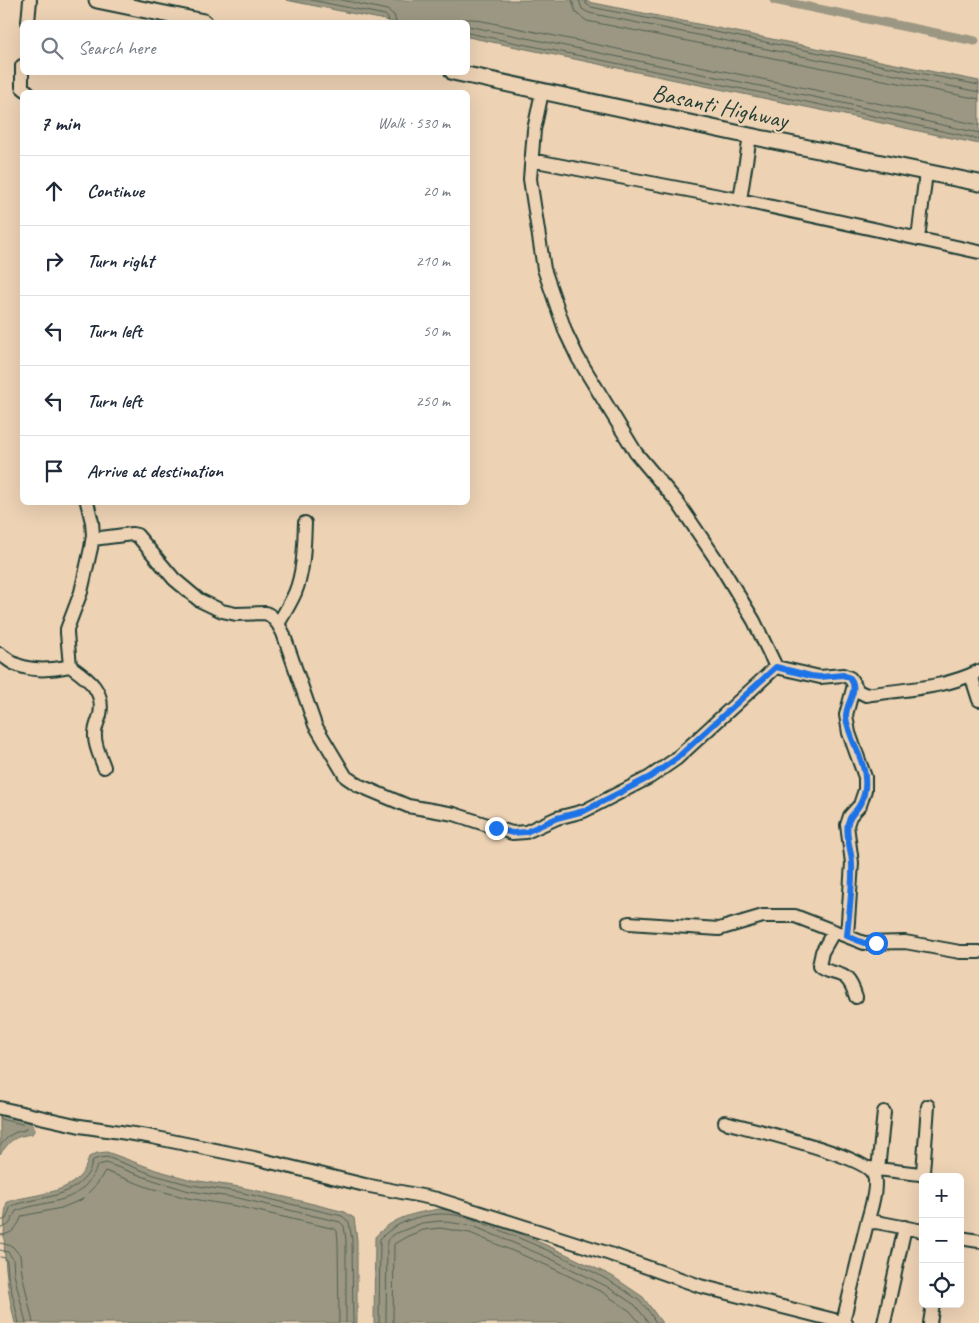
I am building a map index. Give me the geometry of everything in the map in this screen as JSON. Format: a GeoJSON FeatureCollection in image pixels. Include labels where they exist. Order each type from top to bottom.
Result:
{"type":"FeatureCollection","features":[{"type":"Feature","properties":{"kind":"main road"},"geometry":{"type":"LineString","coordinates":[[97,0],[194,20]]}},
{"type":"Feature","properties":{"kind":"main road","name":"Basanti Highway"},"geometry":{"type":"LineString","coordinates":[[466,75],[979,183]]}},
{"type":"Feature","properties":{"kind":"street"},"geometry":{"type":"LineString","coordinates":[[28,20],[30,0]]}},
{"type":"Feature","properties":{"kind":"street"},"geometry":{"type":"LineString","coordinates":[[21,75],[22,87],[26,90]]}},
{"type":"Feature","properties":{"kind":"street"},"geometry":{"type":"LineString","coordinates":[[542,92],[537,112],[531,160],[532,197],[544,270],[566,333],[578,358],[636,453],[678,503],[722,568],[754,621],[776,667]]}},
{"type":"Feature","properties":{"kind":"street"},"geometry":{"type":"LineString","coordinates":[[740,200],[750,136]]}},
{"type":"Feature","properties":{"kind":"street"},"geometry":{"type":"LineString","coordinates":[[531,160],[740,200],[979,252]]}},
{"type":"Feature","properties":{"kind":"street"},"geometry":{"type":"LineString","coordinates":[[918,239],[926,172]]}},
{"type":"Feature","properties":{"kind":"street"},"geometry":{"type":"LineString","coordinates":[[70,666],[67,629],[81,592],[93,539],[92,522],[88,505]]}},
{"type":"Feature","properties":{"kind":"street"},"geometry":{"type":"LineString","coordinates":[[278,624],[295,593],[298,583],[303,556],[305,523]]}},
{"type":"Feature","properties":{"kind":"street"},"geometry":{"type":"LineString","coordinates":[[93,539],[137,535],[174,579],[200,600],[222,611],[236,614],[266,613],[271,616],[278,624],[292,655],[315,725],[346,777],[358,785],[408,806],[454,814],[512,833],[526,832],[557,818],[584,811],[650,777],[676,759],[776,667]]}},
{"type":"Feature","properties":{"kind":"street"},"geometry":{"type":"LineString","coordinates":[[0,654],[15,664],[28,668],[44,669],[70,666],[94,684],[100,696],[100,713],[95,730],[95,738],[104,767]]}},
{"type":"Feature","properties":{"kind":"street"},"geometry":{"type":"LineString","coordinates":[[776,667],[820,677],[843,675],[850,678],[861,694],[866,695],[931,687],[975,673],[979,700]]}},
{"type":"Feature","properties":{"kind":"street"},"geometry":{"type":"LineString","coordinates":[[847,936],[852,863],[847,825],[850,816],[860,805],[865,790],[865,777],[849,734],[846,715],[854,685]]}},
{"type":"Feature","properties":{"kind":"street"},"geometry":{"type":"LineString","coordinates":[[629,924],[708,929],[719,928],[763,916],[787,916],[801,918],[864,943],[905,942],[960,952],[979,952]]}},
{"type":"Feature","properties":{"kind":"street"},"geometry":{"type":"LineString","coordinates":[[834,931],[822,952],[819,966],[822,969],[845,976],[850,982],[856,997]]}},
{"type":"Feature","properties":{"kind":"street"},"geometry":{"type":"LineString","coordinates":[[725,1122],[837,1154],[873,1169],[917,1175],[923,1172],[928,1106]]}},
{"type":"Feature","properties":{"kind":"street"},"geometry":{"type":"LineString","coordinates":[[0,1108],[80,1126],[147,1136],[254,1158],[365,1185],[437,1199],[610,1254],[700,1286],[845,1322],[875,1185],[873,1169],[884,1112]]}},
{"type":"Feature","properties":{"kind":"street"},"geometry":{"type":"LineString","coordinates":[[867,1223],[876,1222],[919,1230]]}},
{"type":"Feature","properties":{"kind":"street"},"geometry":{"type":"LineString","coordinates":[[884,1323],[905,1227]]}},
{"type":"Feature","properties":{"kind":"street"},"geometry":{"type":"LineString","coordinates":[[964,1239],[979,1241]]}},
{"type":"Feature","properties":{"kind":"street"},"geometry":{"type":"LineString","coordinates":[[930,1323],[932,1308]]}},
{"type":"Feature","properties":{"kind":"water"},"geometry":{"type":"Polygon","coordinates":[[[286,0],[579,0],[979,81],[979,144],[470,37],[470,20],[385,20],[286,0]]]}},
{"type":"Feature","properties":{"kind":"water"},"geometry":{"type":"Polygon","coordinates":[[[0,1113],[25,1119],[35,1129],[32,1134],[13,1140],[0,1154],[0,1113]]]}},
{"type":"Feature","properties":{"kind":"water"},"geometry":{"type":"Polygon","coordinates":[[[107,1152],[156,1170],[192,1180],[240,1187],[285,1197],[345,1212],[354,1218],[357,1240],[357,1323],[15,1323],[5,1262],[4,1229],[7,1202],[48,1193],[68,1185],[83,1172],[89,1157],[97,1153],[107,1152]]]}},
{"type":"Feature","properties":{"kind":"water"},"geometry":{"type":"Polygon","coordinates":[[[440,1209],[476,1215],[612,1276],[643,1297],[662,1323],[374,1323],[375,1237],[397,1220],[421,1212],[440,1209]]]}},
{"type":"Feature","properties":{"kind":"waterway"},"geometry":{"type":"LineString","coordinates":[[774,0],[975,41]]}},
{"type":"Feature","properties":{"kind":"route"},"geometry":{"type":"LineString","coordinates":[[496,828],[512,833],[526,832],[557,818],[584,811],[650,777],[676,759],[776,667],[811,676],[843,675],[850,678],[854,685],[846,715],[849,734],[865,777],[865,790],[860,805],[850,816],[847,825],[852,863],[852,880],[847,936],[864,943],[876,943]]}}]}
